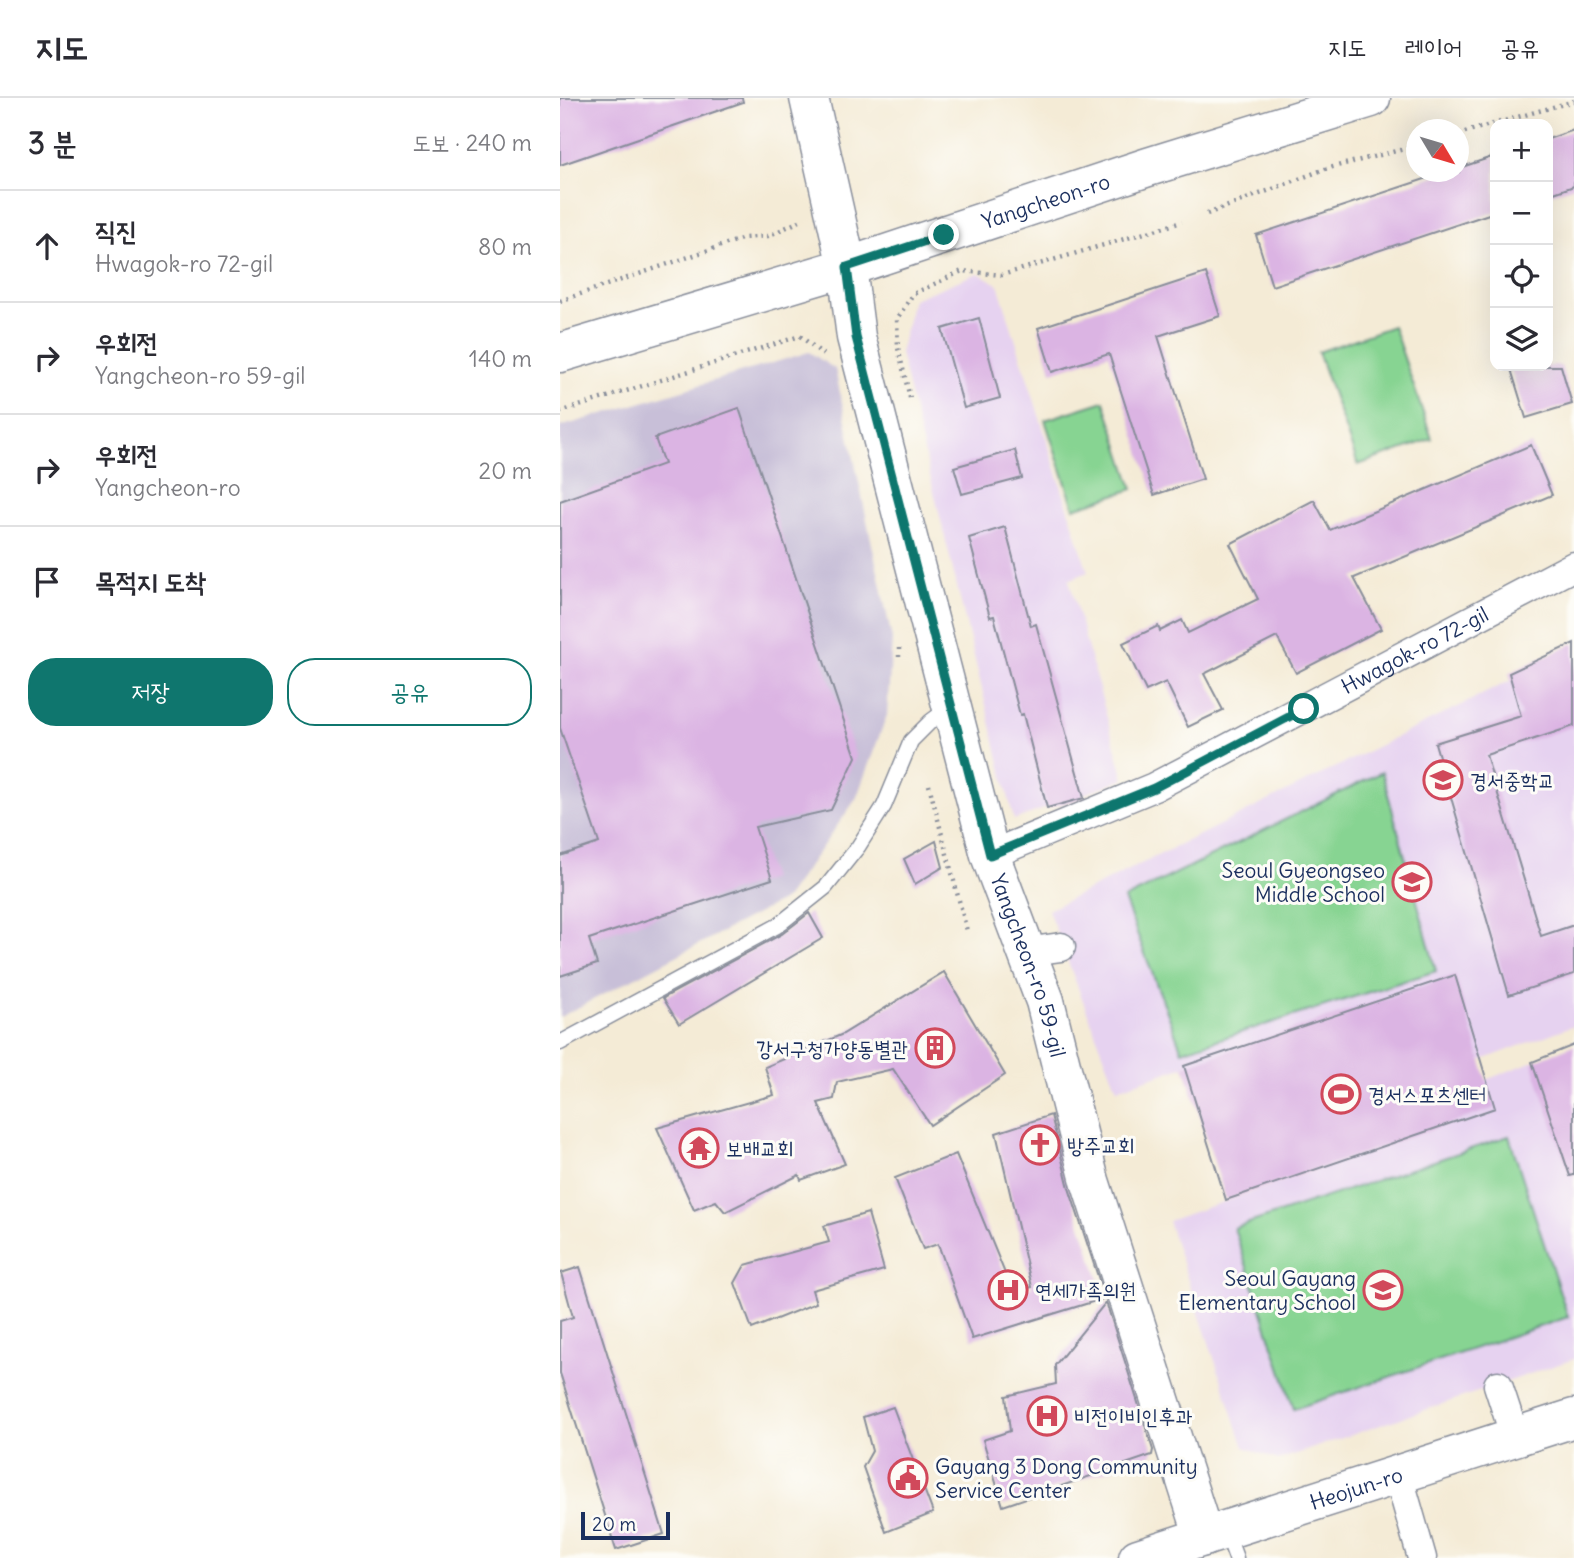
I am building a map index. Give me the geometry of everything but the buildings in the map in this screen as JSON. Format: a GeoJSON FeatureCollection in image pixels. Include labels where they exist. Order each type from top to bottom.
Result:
{"type":"FeatureCollection","features":[{"type":"Feature","properties":{"kind":"street","name":"Yangcheon-ro 59-gil"},"geometry":{"type":"LineString","coordinates":[[809,98],[847,267],[856,337],[990,855],[1043,949],[1045,1001],[1090,1181],[1222,1542]]}},
{"type":"Feature","properties":{"kind":"street","name":"Yangcheon-ro"},"geometry":{"type":"LineString","coordinates":[[560,353],[847,267],[1148,167],[1371,98]]}},
{"type":"Feature","properties":{"kind":"street","name":"Hwagok-ro 72-gil"},"geometry":{"type":"LineString","coordinates":[[990,855],[1154,788],[1574,566]]}},
{"type":"Feature","properties":{"kind":"street"},"geometry":{"type":"LineString","coordinates":[[1498,1385],[1515,1437]]}},
{"type":"Feature","properties":{"kind":"street","name":"Heojun-ro"},"geometry":{"type":"LineString","coordinates":[[1138,1558],[1222,1542],[1398,1474],[1574,1418]]}},
{"type":"Feature","properties":{"kind":"street"},"geometry":{"type":"LineString","coordinates":[[1398,1474],[1423,1558]]}},
{"type":"Feature","properties":{"kind":"lane"},"geometry":{"type":"LineString","coordinates":[[560,1043],[777,926],[826,887],[858,846],[884,806],[911,741],[931,720],[951,706]]}},
{"type":"Feature","properties":{"kind":"path"},"geometry":{"type":"LineString","coordinates":[[1469,131],[1574,101]]}},
{"type":"Feature","properties":{"kind":"path"},"geometry":{"type":"LineString","coordinates":[[1207,214],[1325,169],[1406,149]]}},
{"type":"Feature","properties":{"kind":"path"},"geometry":{"type":"LineString","coordinates":[[560,301],[744,237],[768,236],[809,217]]}},
{"type":"Feature","properties":{"kind":"path"},"geometry":{"type":"LineString","coordinates":[[911,402],[898,348],[897,319],[914,294],[962,271],[1002,275],[1182,222]]}},
{"type":"Feature","properties":{"kind":"path"},"geometry":{"type":"LineString","coordinates":[[560,412],[800,336],[831,361]]}},
{"type":"Feature","properties":{"kind":"path"},"geometry":{"type":"LineString","coordinates":[[899,645],[899,657]]}},
{"type":"Feature","properties":{"kind":"path"},"geometry":{"type":"LineString","coordinates":[[929,785],[967,932]]}},
{"type":"Feature","properties":{"kind":"shaded area"},"geometry":{"type":"Polygon","coordinates":[[[978,273],[998,284],[1088,572],[1069,580],[1124,779],[1014,820],[900,353],[913,299],[978,273]]]}},
{"type":"Feature","properties":{"kind":"shaded area"},"geometry":{"type":"Polygon","coordinates":[[[809,352],[835,369],[892,639],[887,715],[856,799],[785,899],[560,1017],[560,427],[809,352]]]}},
{"type":"Feature","properties":{"kind":"shaded area","name":"경서중학교"},"geometry":{"type":"Polygon","coordinates":[[[1574,649],[1574,1025],[1480,1061],[1454,976],[1117,1089],[1048,910],[1574,649]]]}},
{"type":"Feature","properties":{"kind":"shaded area","name":"Seoul Gayang Elementary School"},"geometry":{"type":"Polygon","coordinates":[[[1574,1045],[1574,1359],[1278,1460],[1244,1447],[1168,1221],[1494,1108],[1486,1080],[1574,1045]]]}},
{"type":"Feature","properties":{"kind":"green space"},"geometry":{"type":"Polygon","coordinates":[[[1393,326],[1432,439],[1358,465],[1318,352],[1393,326]]]}},
{"type":"Feature","properties":{"kind":"green space"},"geometry":{"type":"Polygon","coordinates":[[[1104,401],[1133,489],[1074,508],[1045,420],[1104,401]]]}},
{"type":"Feature","properties":{"kind":"green space"},"geometry":{"type":"Polygon","coordinates":[[[1382,772],[1436,971],[1182,1051],[1124,899],[1382,772]]]}},
{"type":"Feature","properties":{"kind":"green space"},"geometry":{"type":"Polygon","coordinates":[[[1509,1136],[1568,1317],[1294,1409],[1234,1228],[1509,1136]]]}},
{"type":"Feature","properties":{"kind":"place","name":"경서중학교"},"geometry":{"type":"Point","coordinates":[1443,780]}},
{"type":"Feature","properties":{"kind":"place","name":"Seoul Gyeongseo Middle School"},"geometry":{"type":"Point","coordinates":[1412,882]}},
{"type":"Feature","properties":{"kind":"place","name":"강서구청가양동별관"},"geometry":{"type":"Point","coordinates":[935,1048]}},
{"type":"Feature","properties":{"kind":"place","name":"경서스포츠센터"},"geometry":{"type":"Point","coordinates":[1341,1094]}},
{"type":"Feature","properties":{"kind":"place","name":"방주교회"},"geometry":{"type":"Point","coordinates":[1040,1145]}},
{"type":"Feature","properties":{"kind":"place","name":"보배교회"},"geometry":{"type":"Point","coordinates":[699,1148]}},
{"type":"Feature","properties":{"kind":"place","name":"연세가족의원"},"geometry":{"type":"Point","coordinates":[1008,1290]}},
{"type":"Feature","properties":{"kind":"place","name":"Seoul Gayang Elementary School"},"geometry":{"type":"Point","coordinates":[1383,1290]}},
{"type":"Feature","properties":{"kind":"place","name":"비전이비인후과"},"geometry":{"type":"Point","coordinates":[1047,1416]}},
{"type":"Feature","properties":{"kind":"place","name":"Gayang 3 Dong Community Service Center"},"geometry":{"type":"Point","coordinates":[908,1478]}},
{"type":"Feature","properties":{"kind":"route"},"geometry":{"type":"LineString","coordinates":[[944,235],[847,267],[856,337],[990,855],[1154,788],[1304,709]]}}]}
